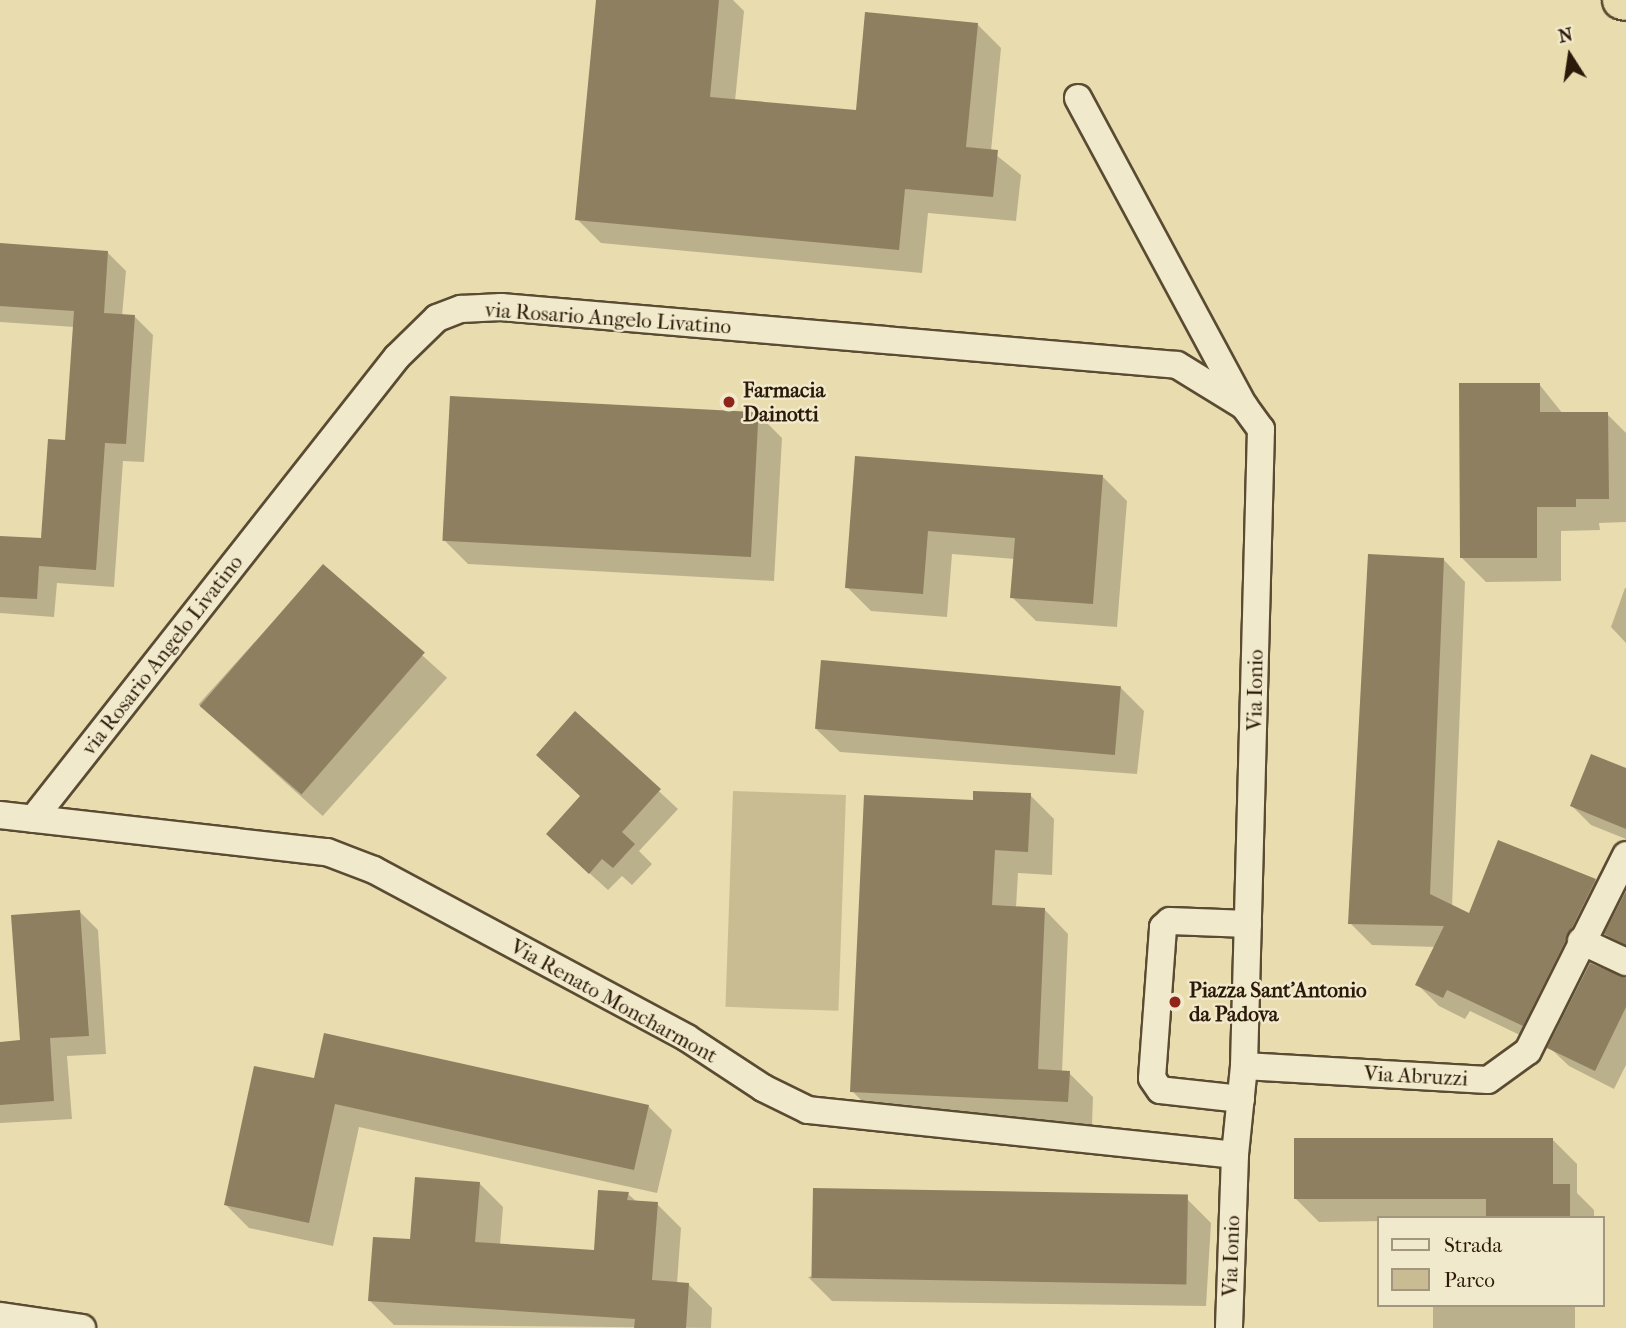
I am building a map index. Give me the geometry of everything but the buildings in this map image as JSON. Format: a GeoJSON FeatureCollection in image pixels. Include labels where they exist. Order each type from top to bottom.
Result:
{"type":"FeatureCollection","features":[{"type":"Feature","properties":{"kind":"street","name":"Via Ionio"},"geometry":{"type":"LineString","coordinates":[[1079,98],[1244,406],[1261,429],[1244,1066],[1235,1155],[1229,1328]]}},
{"type":"Feature","properties":{"kind":"street","name":"via Rosario Angelo Livatino"},"geometry":{"type":"LineString","coordinates":[[33,819],[397,357],[438,318],[461,309],[501,307],[1177,365],[1244,406]]}},
{"type":"Feature","properties":{"kind":"street","name":"Via Renato Moncharmont"},"geometry":{"type":"LineString","coordinates":[[0,815],[339,857],[374,870],[675,1031],[763,1088],[808,1110],[1235,1155]]}},
{"type":"Feature","properties":{"kind":"street","name":"Via Abruzzi"},"geometry":{"type":"LineString","coordinates":[[1244,1066],[1488,1080],[1528,1051],[1626,855]]}},
{"type":"Feature","properties":{"kind":"street"},"geometry":{"type":"LineString","coordinates":[[1241,1099],[1160,1090],[1152,1078],[1163,927],[1170,921],[1248,924]]}},
{"type":"Feature","properties":{"kind":"street"},"geometry":{"type":"LineString","coordinates":[[1581,941],[1626,962]]}},
{"type":"Feature","properties":{"kind":"street"},"geometry":{"type":"LineString","coordinates":[[0,1316],[82,1328]]}},
{"type":"Feature","properties":{"kind":"green space"},"geometry":{"type":"Polygon","coordinates":[[[733,791],[846,795],[838,1011],[725,1007],[733,791]]]}},
{"type":"Feature","properties":{"kind":"place","name":"Farmacia Dainotti"},"geometry":{"type":"Point","coordinates":[729,402]}},
{"type":"Feature","properties":{"kind":"place","name":"Piazza Sant'Antonio da Padova"},"geometry":{"type":"Point","coordinates":[1175,1002]}}]}
